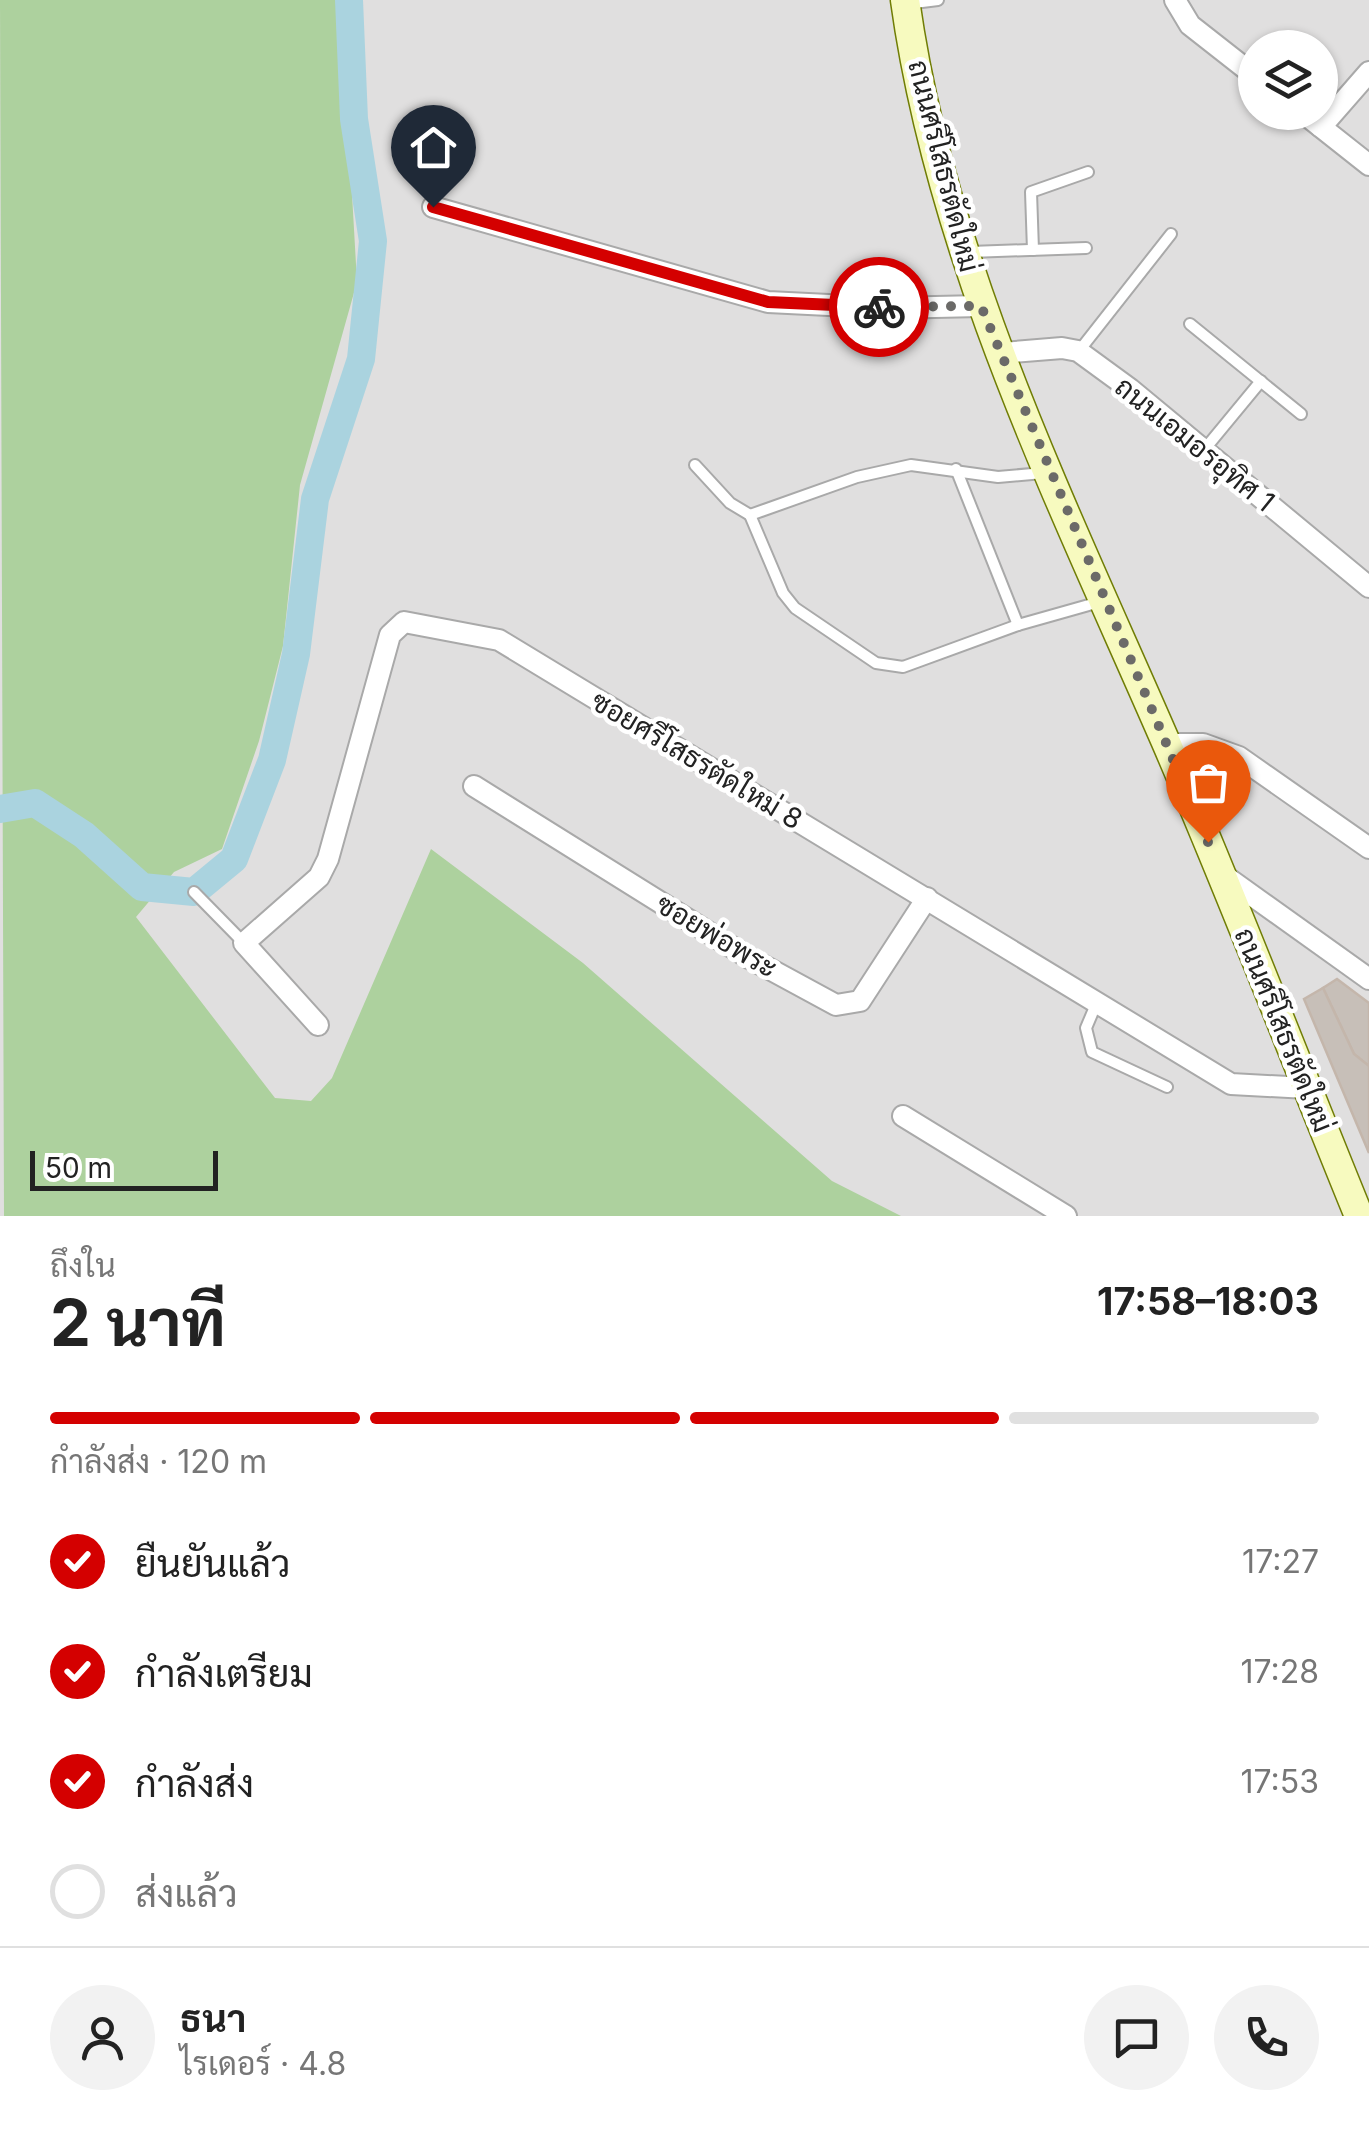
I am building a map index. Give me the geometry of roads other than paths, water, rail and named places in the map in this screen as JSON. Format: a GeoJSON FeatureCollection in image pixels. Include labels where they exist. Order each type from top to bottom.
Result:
{"type":"FeatureCollection","features":[{"type":"Feature","properties":{"kind":"street"},"geometry":{"type":"LineString","coordinates":[[1175,0],[1190,25],[1238,63]]}},
{"type":"Feature","properties":{"kind":"street","name":"ถนนศรีโสธรตัดใหม่"},"geometry":{"type":"LineString","coordinates":[[905,2],[924,104],[981,306],[1222,874],[1359,1216]]}},
{"type":"Feature","properties":{"kind":"street"},"geometry":{"type":"LineString","coordinates":[[1338,108],[1369,72]]}},
{"type":"Feature","properties":{"kind":"street"},"geometry":{"type":"LineString","coordinates":[[1325,130],[1369,165]]}},
{"type":"Feature","properties":{"kind":"street"},"geometry":{"type":"LineString","coordinates":[[433,207],[768,302],[889,308],[981,306]]}},
{"type":"Feature","properties":{"kind":"street"},"geometry":{"type":"LineString","coordinates":[[1002,353],[1062,348],[1078,352]]}},
{"type":"Feature","properties":{"kind":"street","name":"ถนนเอมอรอุทิศ 1"},"geometry":{"type":"LineString","coordinates":[[1078,352],[1369,587]]}},
{"type":"Feature","properties":{"kind":"street","name":"ซอยศรีโสธรตัดใหม่ 8"},"geometry":{"type":"LineString","coordinates":[[244,943],[319,876],[328,860],[390,635],[404,622],[499,640],[1231,1084],[1307,1088]]}},
{"type":"Feature","properties":{"kind":"street"},"geometry":{"type":"LineString","coordinates":[[1167,744],[1203,744],[1238,757],[1369,848]]}},
{"type":"Feature","properties":{"kind":"street","name":"ซอยพ่อพระ"},"geometry":{"type":"LineString","coordinates":[[474,786],[751,959],[836,1006],[860,1001],[926,898]]}},
{"type":"Feature","properties":{"kind":"street"},"geometry":{"type":"LineString","coordinates":[[1222,874],[1369,979]]}},
{"type":"Feature","properties":{"kind":"street"},"geometry":{"type":"LineString","coordinates":[[244,943],[318,1025]]}},
{"type":"Feature","properties":{"kind":"street"},"geometry":{"type":"LineString","coordinates":[[903,1116],[1066,1216]]}},
{"type":"Feature","properties":{"kind":"lane"},"geometry":{"type":"LineString","coordinates":[[905,2],[938,0]]}},
{"type":"Feature","properties":{"kind":"lane"},"geometry":{"type":"LineString","coordinates":[[1033,250],[1031,192],[1049,182],[1088,172]]}},
{"type":"Feature","properties":{"kind":"lane"},"geometry":{"type":"LineString","coordinates":[[1078,352],[1171,234]]}},
{"type":"Feature","properties":{"kind":"lane"},"geometry":{"type":"LineString","coordinates":[[964,252],[1086,248]]}},
{"type":"Feature","properties":{"kind":"lane"},"geometry":{"type":"LineString","coordinates":[[1190,324],[1301,414]]}},
{"type":"Feature","properties":{"kind":"lane"},"geometry":{"type":"LineString","coordinates":[[1203,451],[1262,382]]}},
{"type":"Feature","properties":{"kind":"lane"},"geometry":{"type":"LineString","coordinates":[[694,465],[730,503],[750,515],[782,593],[795,608],[876,663],[903,667],[1018,626],[1104,601]]}},
{"type":"Feature","properties":{"kind":"lane"},"geometry":{"type":"LineString","coordinates":[[750,515],[911,465],[998,476],[1052,473]]}},
{"type":"Feature","properties":{"kind":"lane"},"geometry":{"type":"LineString","coordinates":[[956,469],[1018,626]]}},
{"type":"Feature","properties":{"kind":"lane"},"geometry":{"type":"LineString","coordinates":[[194,892],[244,943]]}},
{"type":"Feature","properties":{"kind":"lane"},"geometry":{"type":"LineString","coordinates":[[1098,1001],[1086,1028],[1092,1052],[1167,1087]]}},
{"type":"Feature","properties":{"kind":"waterway"},"geometry":{"type":"LineString","coordinates":[[0,809],[35,803],[84,835],[142,887],[194,892],[234,859],[272,760],[296,654],[315,499],[361,359],[373,241],[354,119],[349,0]]}}]}
